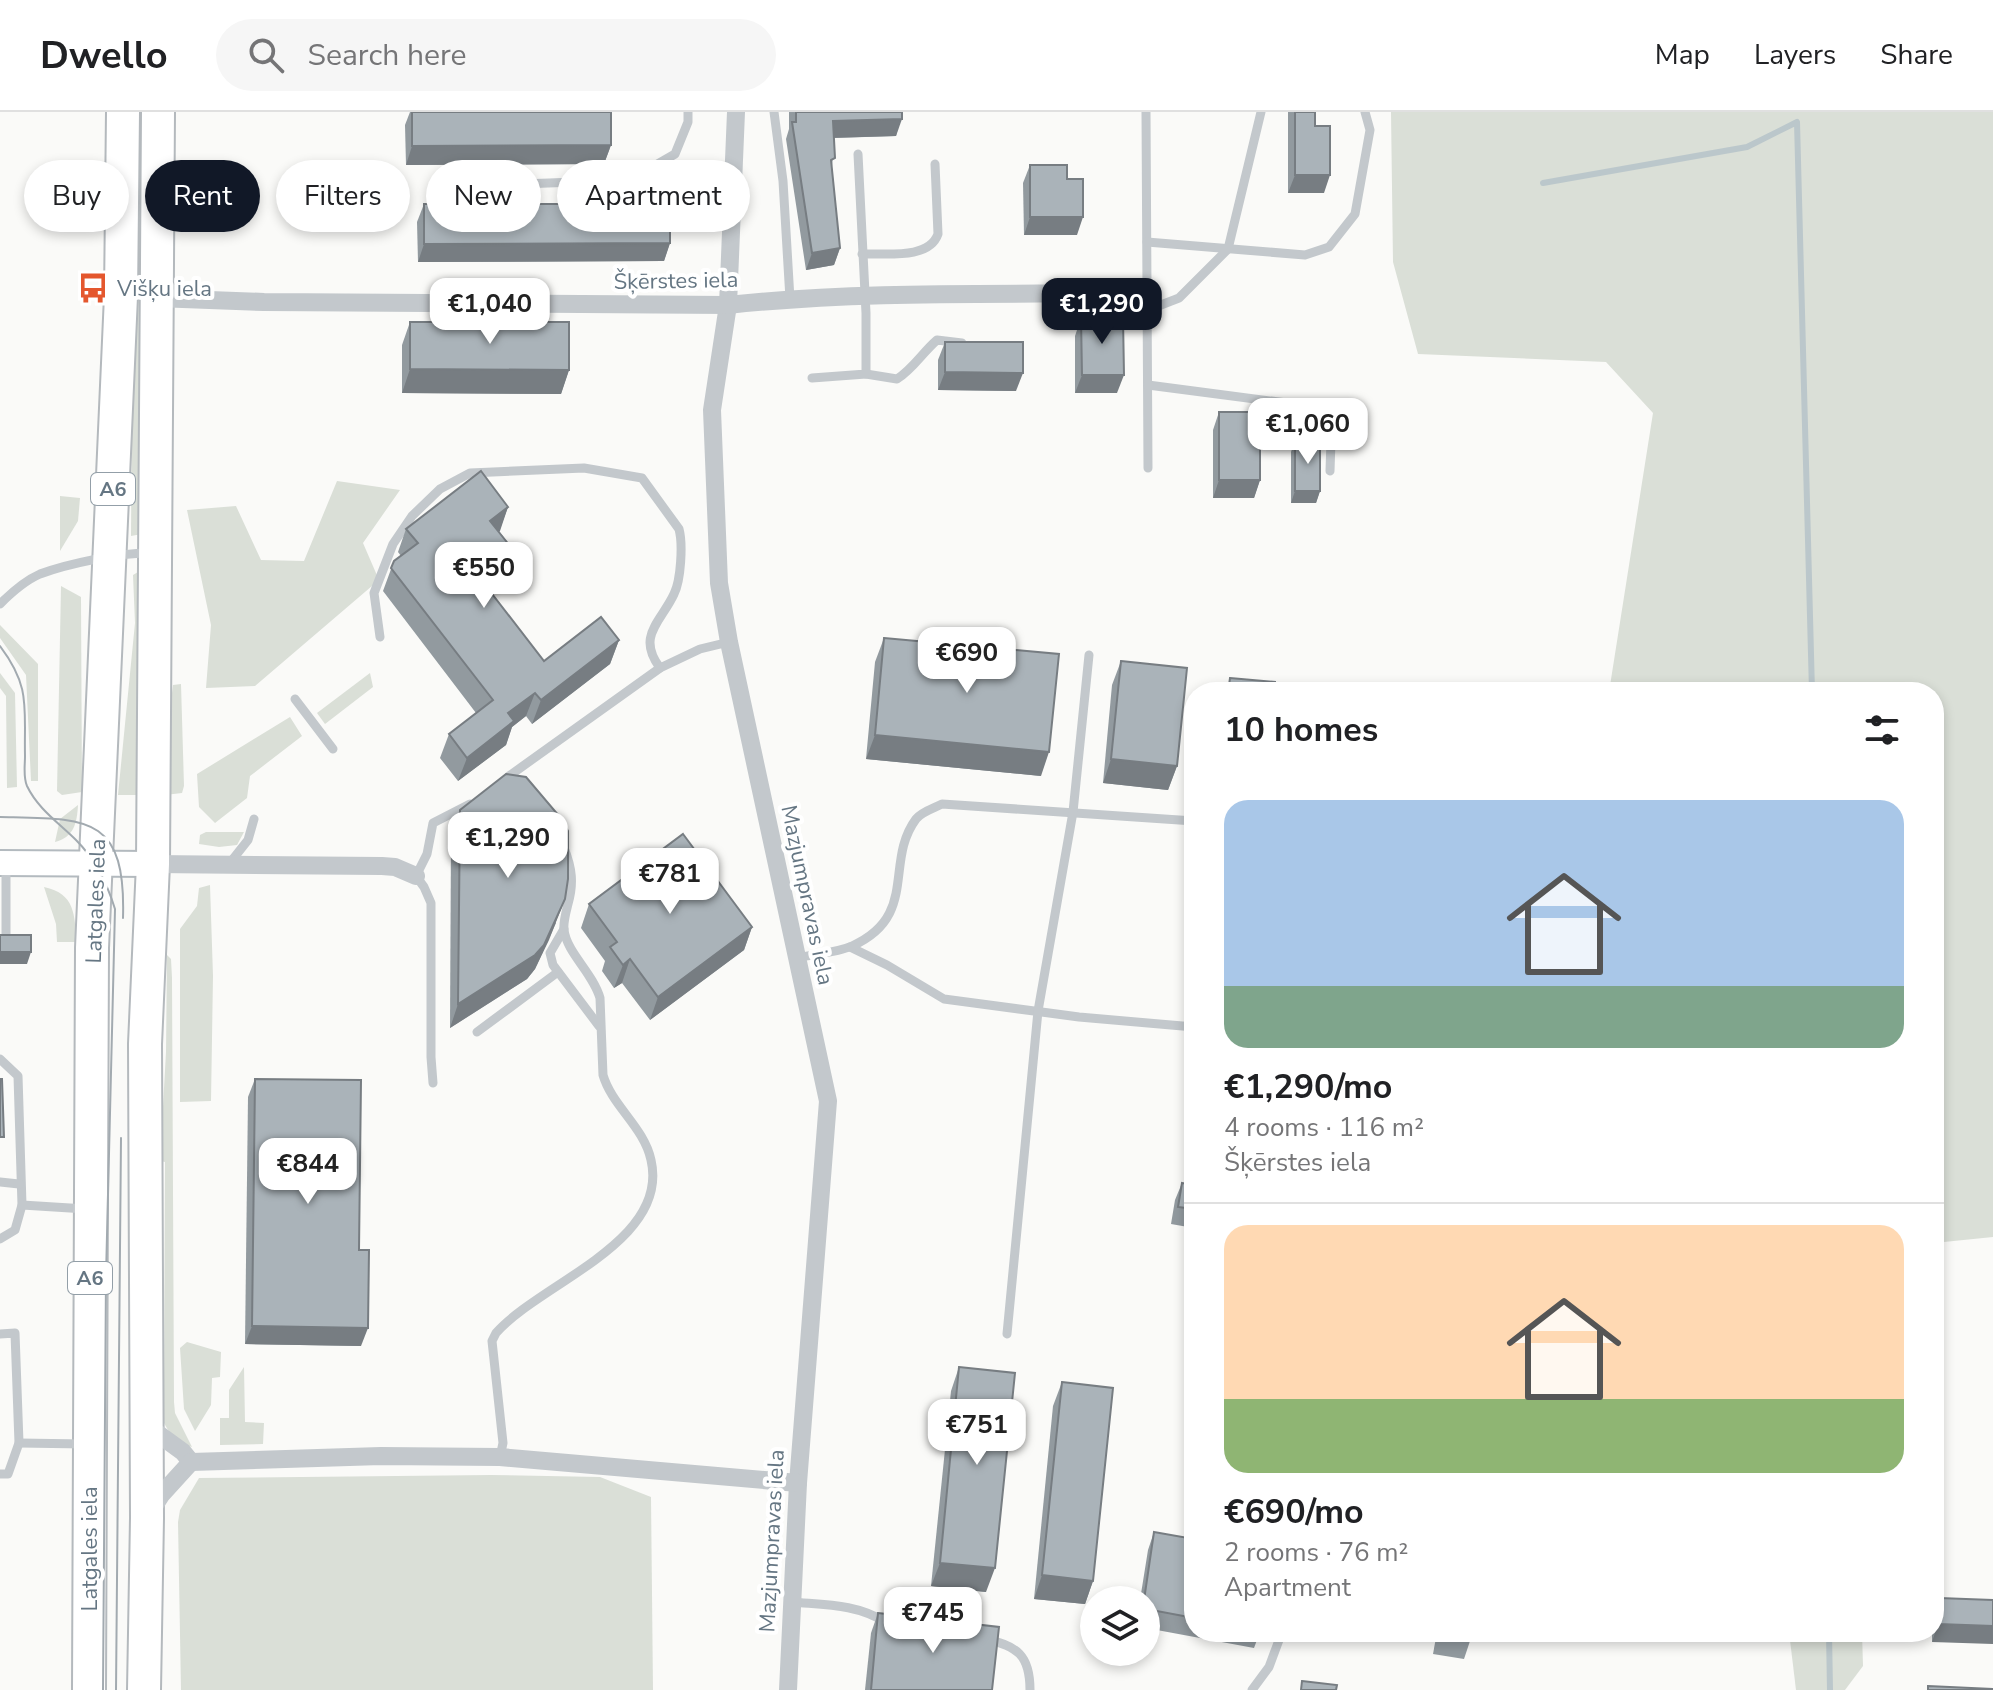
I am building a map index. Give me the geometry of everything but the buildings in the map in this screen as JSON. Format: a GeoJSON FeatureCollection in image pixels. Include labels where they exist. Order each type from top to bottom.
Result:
{"type":"FeatureCollection","features":[{"type":"Feature","properties":{"kind":"highway","name":"Latgales iela"},"geometry":{"type":"LineString","coordinates":[[89,1690],[92,948],[121,296],[123,112]]}},
{"type":"Feature","properties":{"kind":"highway","name":"A6"},"geometry":{"type":"LineString","coordinates":[[144,1690],[147,1518],[145,1044],[153,864],[158,112]]}},
{"type":"Feature","properties":{"kind":"street","name":"Mazjumpravas iela"},"geometry":{"type":"LineString","coordinates":[[736,112],[728,305],[712,410],[719,583],[828,1101],[798,1483],[788,1690]]}},
{"type":"Feature","properties":{"kind":"street","name":"Šķērstes iela"},"geometry":{"type":"LineString","coordinates":[[156,298],[279,302],[728,305],[864,296],[1148,302]]}},
{"type":"Feature","properties":{"kind":"street"},"geometry":{"type":"LineString","coordinates":[[3,863],[382,866],[395,867],[416,876]]}},
{"type":"Feature","properties":{"kind":"street"},"geometry":{"type":"LineString","coordinates":[[146,1425],[183,1452],[191,1462]]}},
{"type":"Feature","properties":{"kind":"street"},"geometry":{"type":"LineString","coordinates":[[147,1518],[161,1495],[191,1462],[381,1456],[500,1457],[798,1483]]}},
{"type":"Feature","properties":{"kind":"lane"},"geometry":{"type":"LineString","coordinates":[[541,183],[630,180],[675,154],[688,122],[688,112]]}},
{"type":"Feature","properties":{"kind":"lane"},"geometry":{"type":"LineString","coordinates":[[774,112],[783,181],[790,299]]}},
{"type":"Feature","properties":{"kind":"lane"},"geometry":{"type":"LineString","coordinates":[[1146,112],[1148,468]]}},
{"type":"Feature","properties":{"kind":"lane"},"geometry":{"type":"LineString","coordinates":[[1148,302],[1179,298],[1228,249],[1261,112]]}},
{"type":"Feature","properties":{"kind":"lane"},"geometry":{"type":"LineString","coordinates":[[1147,242],[1305,255],[1329,247],[1355,214],[1370,130],[1365,112]]}},
{"type":"Feature","properties":{"kind":"lane"},"geometry":{"type":"LineString","coordinates":[[858,154],[866,374]]}},
{"type":"Feature","properties":{"kind":"lane"},"geometry":{"type":"LineString","coordinates":[[862,254],[921,251],[935,242],[938,234],[935,164]]}},
{"type":"Feature","properties":{"kind":"lane"},"geometry":{"type":"LineString","coordinates":[[812,378],[866,374],[897,379],[910,371],[925,350],[937,340],[969,343]]}},
{"type":"Feature","properties":{"kind":"lane"},"geometry":{"type":"LineString","coordinates":[[1148,385],[1332,409],[1330,471]]}},
{"type":"Feature","properties":{"kind":"lane"},"geometry":{"type":"LineString","coordinates":[[380,637],[374,593],[393,544],[412,516],[440,489],[470,473],[584,468],[642,478],[679,529],[682,539],[677,588],[662,610],[650,641],[650,655],[660,668]]}},
{"type":"Feature","properties":{"kind":"lane"},"geometry":{"type":"LineString","coordinates":[[0,604],[16,588],[39,575],[110,558],[154,553]]}},
{"type":"Feature","properties":{"kind":"lane"},"geometry":{"type":"LineString","coordinates":[[498,784],[660,668],[700,649],[729,642]]}},
{"type":"Feature","properties":{"kind":"lane"},"geometry":{"type":"LineString","coordinates":[[1007,1334],[1038,1011],[1073,812],[1089,655]]}},
{"type":"Feature","properties":{"kind":"lane"},"geometry":{"type":"LineString","coordinates":[[295,699],[333,749]]}},
{"type":"Feature","properties":{"kind":"lane"},"geometry":{"type":"LineString","coordinates":[[509,776],[516,786]]}},
{"type":"Feature","properties":{"kind":"lane"},"geometry":{"type":"LineString","coordinates":[[433,1083],[431,903],[416,876],[427,854],[433,823],[479,798]]}},
{"type":"Feature","properties":{"kind":"lane"},"geometry":{"type":"LineString","coordinates":[[796,958],[850,947],[888,920],[899,882],[906,839],[917,817],[942,804],[1184,820]]}},
{"type":"Feature","properties":{"kind":"lane"},"geometry":{"type":"LineString","coordinates":[[229,865],[248,840],[254,819]]}},
{"type":"Feature","properties":{"kind":"lane"},"geometry":{"type":"LineString","coordinates":[[559,837],[571,866],[573,881],[564,929],[550,953],[553,965],[601,1029]]}},
{"type":"Feature","properties":{"kind":"lane"},"geometry":{"type":"LineString","coordinates":[[3,863],[6,936]]}},
{"type":"Feature","properties":{"kind":"lane"},"geometry":{"type":"LineString","coordinates":[[500,1457],[503,1443],[492,1341],[496,1333],[623,1237],[642,1214],[652,1188],[652,1161],[647,1146],[606,1086],[601,1059],[597,987],[570,946],[564,929]]}},
{"type":"Feature","properties":{"kind":"lane"},"geometry":{"type":"LineString","coordinates":[[850,947],[944,999],[1184,1026]]}},
{"type":"Feature","properties":{"kind":"lane"},"geometry":{"type":"LineString","coordinates":[[477,1032],[558,972]]}},
{"type":"Feature","properties":{"kind":"lane"},"geometry":{"type":"LineString","coordinates":[[0,1059],[18,1076],[22,1205],[15,1230],[0,1239]]}},
{"type":"Feature","properties":{"kind":"lane"},"geometry":{"type":"LineString","coordinates":[[0,1182],[19,1184]]}},
{"type":"Feature","properties":{"kind":"lane"},"geometry":{"type":"LineString","coordinates":[[22,1205],[91,1209]]}},
{"type":"Feature","properties":{"kind":"lane"},"geometry":{"type":"LineString","coordinates":[[0,1334],[15,1333],[19,1443],[8,1474],[0,1474]]}},
{"type":"Feature","properties":{"kind":"lane"},"geometry":{"type":"LineString","coordinates":[[19,1443],[88,1444]]}},
{"type":"Feature","properties":{"kind":"lane"},"geometry":{"type":"LineString","coordinates":[[792,1602],[856,1609],[893,1626]]}},
{"type":"Feature","properties":{"kind":"lane"},"geometry":{"type":"LineString","coordinates":[[981,1638],[1007,1644],[1019,1652],[1028,1671],[1030,1690]]}},
{"type":"Feature","properties":{"kind":"lane"},"geometry":{"type":"LineString","coordinates":[[1252,1690],[1269,1667],[1278,1642]]}},
{"type":"Feature","properties":{"kind":"shaded area"},"geometry":{"type":"Polygon","coordinates":[[[134,112],[145,112],[142,534],[131,536],[134,112]]]}},
{"type":"Feature","properties":{"kind":"shaded area"},"geometry":{"type":"Polygon","coordinates":[[[1391,112],[1993,112],[1993,1237],[1944,1242],[1944,682],[1611,682],[1653,413],[1606,362],[1418,354],[1393,262],[1391,112]]]}},
{"type":"Feature","properties":{"kind":"shaded area"},"geometry":{"type":"Polygon","coordinates":[[[337,481],[400,490],[363,543],[379,580],[255,686],[206,688],[211,625],[187,510],[236,506],[261,560],[304,561],[337,481]]]}},
{"type":"Feature","properties":{"kind":"shaded area"},"geometry":{"type":"Polygon","coordinates":[[[60,496],[80,498],[78,521],[60,551],[60,496]]]}},
{"type":"Feature","properties":{"kind":"shaded area"},"geometry":{"type":"Polygon","coordinates":[[[138,572],[142,574],[142,795],[118,795],[135,623],[133,575],[138,572]]]}},
{"type":"Feature","properties":{"kind":"shaded area"},"geometry":{"type":"Polygon","coordinates":[[[61,586],[81,597],[82,792],[62,795],[57,791],[61,586]]]}},
{"type":"Feature","properties":{"kind":"shaded area"},"geometry":{"type":"Polygon","coordinates":[[[0,625],[38,664],[38,781],[31,781],[26,675],[0,638],[0,625]]]}},
{"type":"Feature","properties":{"kind":"shaded area"},"geometry":{"type":"Polygon","coordinates":[[[0,673],[15,693],[17,787],[7,788],[6,696],[0,688],[0,673]]]}},
{"type":"Feature","properties":{"kind":"shaded area"},"geometry":{"type":"Polygon","coordinates":[[[370,673],[373,687],[325,724],[317,713],[370,673]]]}},
{"type":"Feature","properties":{"kind":"shaded area"},"geometry":{"type":"Polygon","coordinates":[[[181,684],[184,786],[182,793],[165,795],[164,756],[173,685],[181,684]]]}},
{"type":"Feature","properties":{"kind":"shaded area"},"geometry":{"type":"Polygon","coordinates":[[[290,717],[302,736],[250,776],[247,798],[215,823],[199,807],[197,774],[290,717]]]}},
{"type":"Feature","properties":{"kind":"shaded area"},"geometry":{"type":"Polygon","coordinates":[[[78,805],[77,818],[70,833],[55,842],[60,819],[78,805]]]}},
{"type":"Feature","properties":{"kind":"shaded area"},"geometry":{"type":"Polygon","coordinates":[[[206,832],[244,832],[237,845],[219,847],[199,844],[200,835],[206,832]]]}},
{"type":"Feature","properties":{"kind":"shaded area"},"geometry":{"type":"Polygon","coordinates":[[[210,885],[213,976],[211,1101],[180,1102],[180,929],[197,906],[199,888],[210,885]]]}},
{"type":"Feature","properties":{"kind":"shaded area"},"geometry":{"type":"Polygon","coordinates":[[[44,887],[68,900],[74,915],[77,942],[57,942],[56,924],[44,887]]]}},
{"type":"Feature","properties":{"kind":"shaded area"},"geometry":{"type":"Polygon","coordinates":[[[167,955],[171,959],[172,978],[174,1402],[175,1413],[192,1447],[168,1430],[158,1402],[163,1401],[164,1387],[165,1162],[160,1161],[167,955]]]}},
{"type":"Feature","properties":{"kind":"shaded area"},"geometry":{"type":"Polygon","coordinates":[[[187,1342],[221,1352],[220,1377],[212,1378],[211,1405],[195,1431],[184,1409],[180,1348],[187,1342]]]}},
{"type":"Feature","properties":{"kind":"shaded area"},"geometry":{"type":"Polygon","coordinates":[[[244,1367],[245,1422],[264,1423],[263,1444],[220,1445],[220,1418],[229,1418],[229,1390],[244,1367]]]}},
{"type":"Feature","properties":{"kind":"shaded area"},"geometry":{"type":"Polygon","coordinates":[[[600,1477],[651,1497],[653,1690],[181,1690],[178,1522],[180,1510],[199,1478],[600,1477]]]}},
{"type":"Feature","properties":{"kind":"shaded area"},"geometry":{"type":"Polygon","coordinates":[[[1790,1642],[1862,1642],[1863,1666],[1845,1690],[1796,1690],[1790,1642]]]}},
{"type":"Feature","properties":{"kind":"waterway"},"geometry":{"type":"LineString","coordinates":[[1543,183],[1747,147],[1797,122],[1812,682]]}},
{"type":"Feature","properties":{"kind":"waterway"},"geometry":{"type":"LineString","coordinates":[[1829,1642],[1830,1690]]}},
{"type":"Feature","properties":{"kind":"tram line"},"geometry":{"type":"LineString","coordinates":[[0,646],[17,674],[24,698],[27,786],[43,809],[76,840],[95,864],[115,909],[106,1276],[103,1690]]}},
{"type":"Feature","properties":{"kind":"tram line"},"geometry":{"type":"LineString","coordinates":[[0,817],[56,819],[78,822],[95,829],[108,841],[117,859],[122,884],[123,918]]}},
{"type":"Feature","properties":{"kind":"tram line"},"geometry":{"type":"LineString","coordinates":[[116,1690],[121,1138]]}},
{"type":"Feature","properties":{"kind":"place","name":"Višķu iela"},"geometry":{"type":"Point","coordinates":[93,288]}}]}
